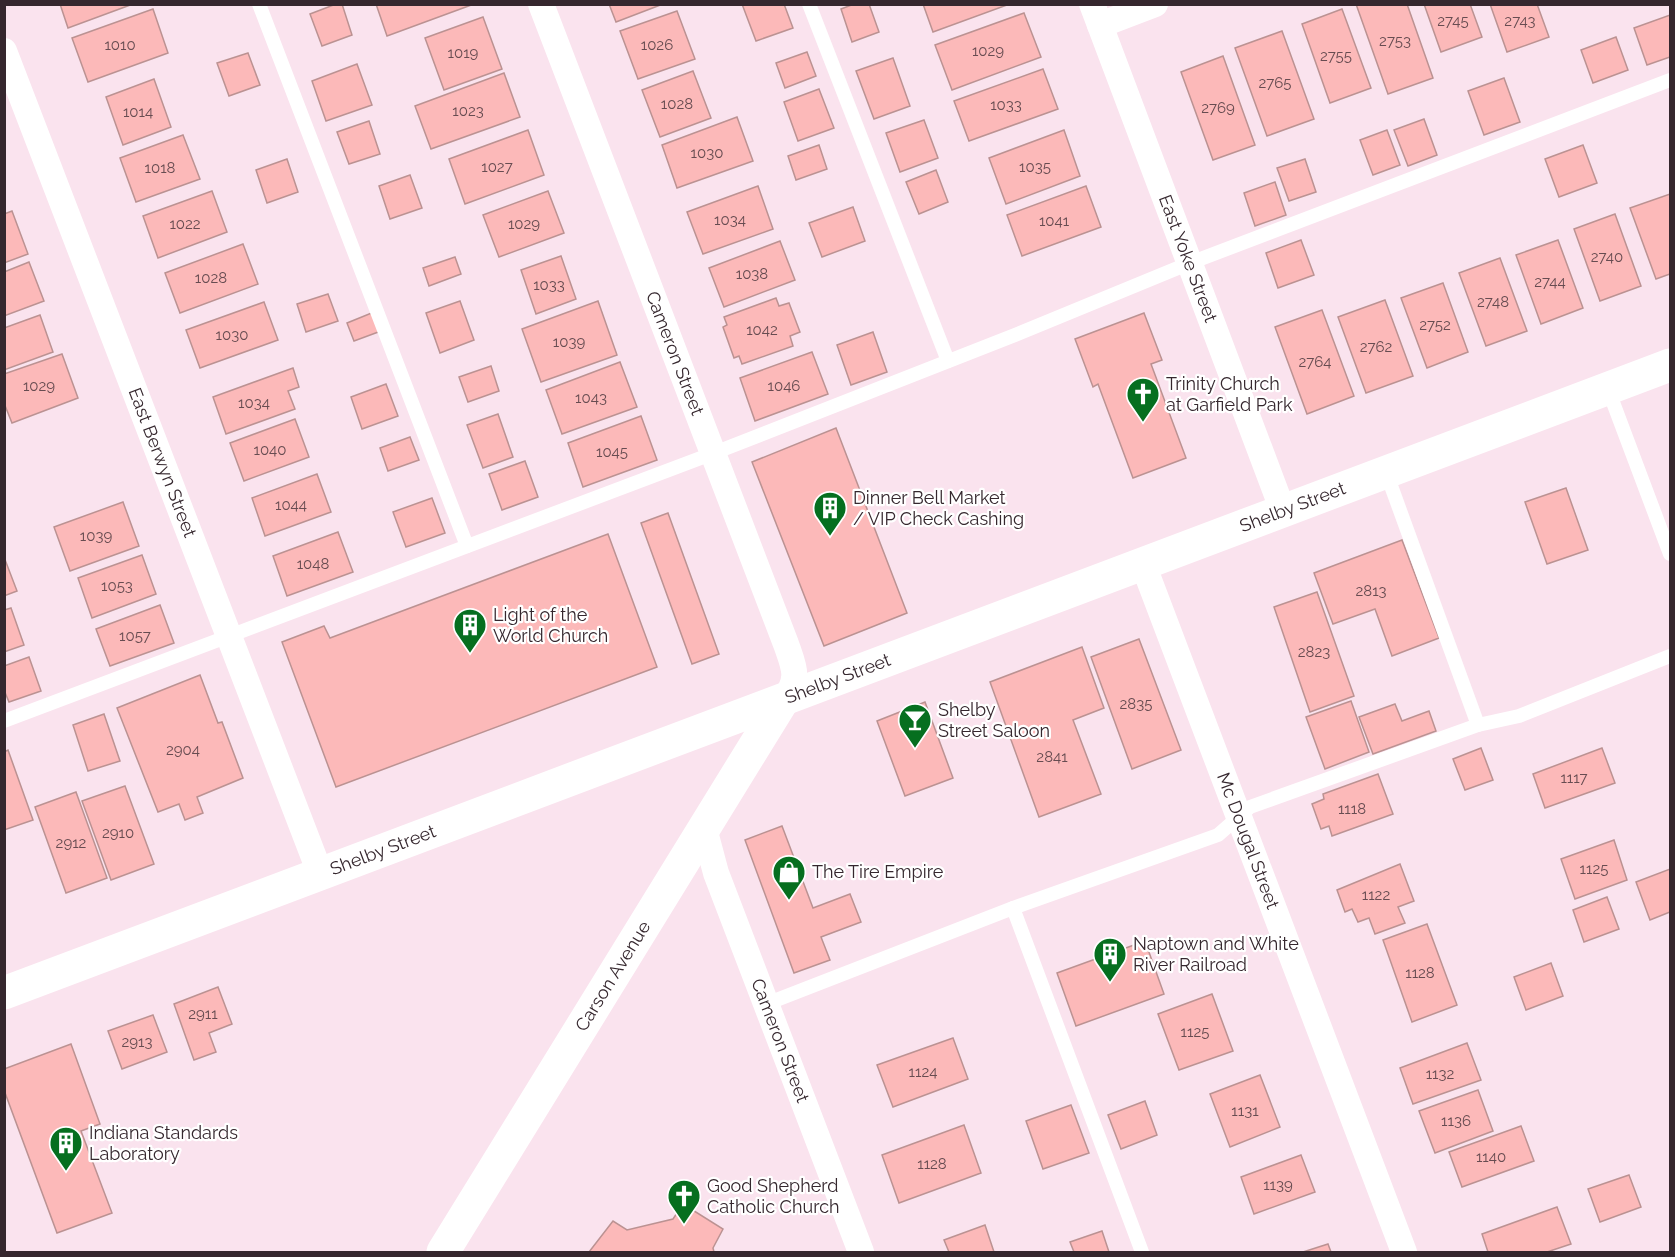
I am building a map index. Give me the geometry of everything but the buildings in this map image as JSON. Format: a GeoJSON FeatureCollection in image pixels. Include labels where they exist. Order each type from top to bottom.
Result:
{"type":"FeatureCollection","features":[{"type":"Feature","properties":{"kind":"main road","name":"Shelby Street"},"geometry":{"type":"LineString","coordinates":[[4,993],[1671,365]]}},
{"type":"Feature","properties":{"kind":"main road","name":"Carson Avenue"},"geometry":{"type":"LineString","coordinates":[[443,1252],[783,700]]}},
{"type":"Feature","properties":{"kind":"street","name":"Cameron Street"},"geometry":{"type":"LineString","coordinates":[[541,4],[792,661],[795,678],[792,689],[783,700]]}},
{"type":"Feature","properties":{"kind":"street"},"geometry":{"type":"LineString","coordinates":[[1096,15],[1155,4]]}},
{"type":"Feature","properties":{"kind":"street","name":"East Yoke Street"},"geometry":{"type":"LineString","coordinates":[[1096,15],[1283,511]]}},
{"type":"Feature","properties":{"kind":"street","name":"East Berwyn Street"},"geometry":{"type":"LineString","coordinates":[[4,51],[320,873]]}},
{"type":"Feature","properties":{"kind":"street","name":"Mc Dougal Street"},"geometry":{"type":"LineString","coordinates":[[1143,564],[1404,1252]]}},
{"type":"Feature","properties":{"kind":"street","name":"Cameron Street"},"geometry":{"type":"LineString","coordinates":[[704,828],[716,873],[861,1252]]}},
{"type":"Feature","properties":{"kind":"lane"},"geometry":{"type":"LineString","coordinates":[[259,4],[467,546]]}},
{"type":"Feature","properties":{"kind":"lane"},"geometry":{"type":"LineString","coordinates":[[809,4],[948,361]]}},
{"type":"Feature","properties":{"kind":"lane"},"geometry":{"type":"LineString","coordinates":[[4,721],[714,453],[1190,263],[1671,80]]}},
{"type":"Feature","properties":{"kind":"lane"},"geometry":{"type":"LineString","coordinates":[[1608,388],[1671,554]]}},
{"type":"Feature","properties":{"kind":"lane"},"geometry":{"type":"LineString","coordinates":[[1386,472],[1478,725]]}},
{"type":"Feature","properties":{"kind":"lane"},"geometry":{"type":"LineString","coordinates":[[766,1004],[1013,908],[1218,835],[1250,807],[1478,725],[1519,716],[1671,656]]}},
{"type":"Feature","properties":{"kind":"lane"},"geometry":{"type":"LineString","coordinates":[[1013,908],[1142,1252]]}},
{"type":"Feature","properties":{"kind":"place","name":"Trinity Church at Garfield Park"},"geometry":{"type":"Point","coordinates":[1143,423]}},
{"type":"Feature","properties":{"kind":"place","name":"Dinner Bell Market / VIP Check Cashing"},"geometry":{"type":"Point","coordinates":[830,537]}},
{"type":"Feature","properties":{"kind":"place","name":"Light of the World Church"},"geometry":{"type":"Point","coordinates":[470,654]}},
{"type":"Feature","properties":{"kind":"place","name":"Shelby Street Saloon"},"geometry":{"type":"Point","coordinates":[915,749]}},
{"type":"Feature","properties":{"kind":"place","name":"The Tire Empire"},"geometry":{"type":"Point","coordinates":[789,901]}},
{"type":"Feature","properties":{"kind":"place","name":"Naptown and White River Railroad"},"geometry":{"type":"Point","coordinates":[1110,983]}},
{"type":"Feature","properties":{"kind":"place","name":"Indiana Standards Laboratory"},"geometry":{"type":"Point","coordinates":[66,1172]}},
{"type":"Feature","properties":{"kind":"place","name":"Good Shepherd Catholic Church"},"geometry":{"type":"Point","coordinates":[684,1225]}}]}
